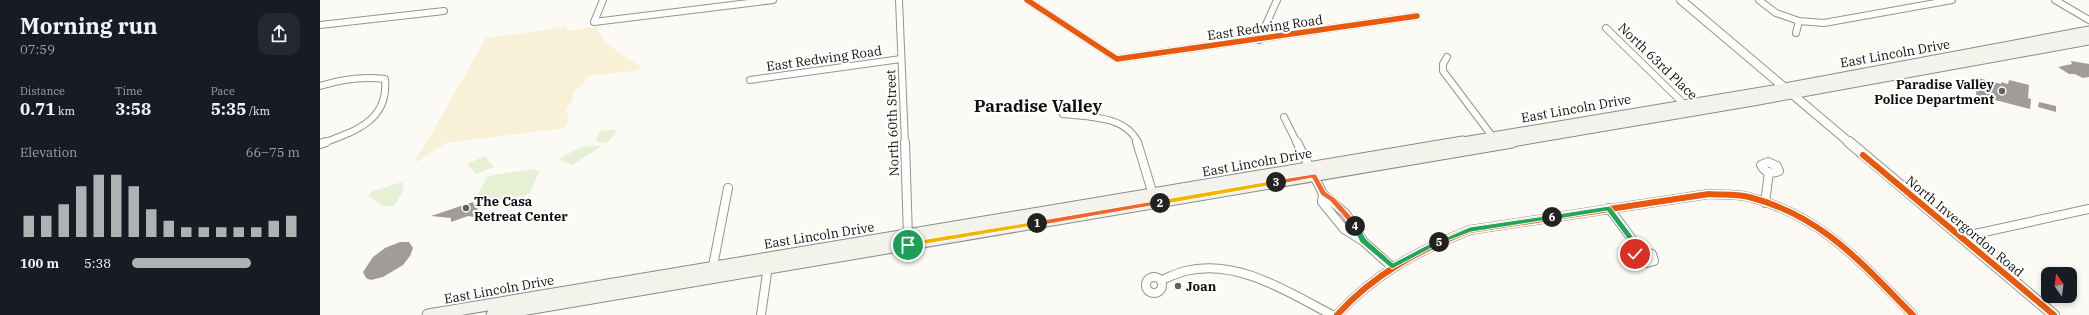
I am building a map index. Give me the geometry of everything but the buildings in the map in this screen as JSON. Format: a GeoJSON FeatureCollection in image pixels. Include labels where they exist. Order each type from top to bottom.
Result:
{"type":"FeatureCollection","features":[{"type":"Feature","properties":{"kind":"main road","name":"East Lincoln Drive"},"geometry":{"type":"LineString","coordinates":[[492,315],[769,263],[1496,141],[1692,112],[1887,69],[2089,31]]}},
{"type":"Feature","properties":{"kind":"main road"},"geometry":{"type":"LineString","coordinates":[[2056,38],[2066,44]]}},
{"type":"Feature","properties":{"kind":"main road","name":"East Lincoln Drive"},"geometry":{"type":"LineString","coordinates":[[1496,141],[1685,104],[1896,76],[2089,40]]}},
{"type":"Feature","properties":{"kind":"main road"},"geometry":{"type":"LineString","coordinates":[[2003,48],[2014,54]]}},
{"type":"Feature","properties":{"kind":"main road"},"geometry":{"type":"LineString","coordinates":[[1887,69],[1896,76]]}},
{"type":"Feature","properties":{"kind":"main road","name":"East Lincoln Drive"},"geometry":{"type":"LineString","coordinates":[[428,315],[711,273]]}},
{"type":"Feature","properties":{"kind":"street"},"geometry":{"type":"LineString","coordinates":[[603,0],[594,22],[772,0]]}},
{"type":"Feature","properties":{"kind":"street","name":"North 60th Street"},"geometry":{"type":"LineString","coordinates":[[899,0],[908,240]]}},
{"type":"Feature","properties":{"kind":"street","name":"East Redwing Road"},"geometry":{"type":"LineString","coordinates":[[1027,0],[1117,59],[1260,40],[1417,16]]}},
{"type":"Feature","properties":{"kind":"street"},"geometry":{"type":"LineString","coordinates":[[1260,40],[1277,0]]}},
{"type":"Feature","properties":{"kind":"street","name":"North Invergordon Road"},"geometry":{"type":"LineString","coordinates":[[1681,0],[2054,315]]}},
{"type":"Feature","properties":{"kind":"street"},"geometry":{"type":"LineString","coordinates":[[1759,0],[1776,13],[1799,21],[1824,23],[1952,0]]}},
{"type":"Feature","properties":{"kind":"street"},"geometry":{"type":"LineString","coordinates":[[2055,0],[2089,20]]}},
{"type":"Feature","properties":{"kind":"street"},"geometry":{"type":"LineString","coordinates":[[320,25],[444,11]]}},
{"type":"Feature","properties":{"kind":"street"},"geometry":{"type":"LineString","coordinates":[[1796,33],[1799,21]]}},
{"type":"Feature","properties":{"kind":"street","name":"North 63rd Place"},"geometry":{"type":"LineString","coordinates":[[1606,28],[1692,112]]}},
{"type":"Feature","properties":{"kind":"street"},"geometry":{"type":"LineString","coordinates":[[1447,57],[1443,64],[1443,71],[1496,141]]}},
{"type":"Feature","properties":{"kind":"street","name":"East Redwing Road"},"geometry":{"type":"LineString","coordinates":[[750,80],[901,59]]}},
{"type":"Feature","properties":{"kind":"street"},"geometry":{"type":"LineString","coordinates":[[320,86],[356,77],[386,79],[388,88],[386,98],[378,113],[369,122],[357,130],[320,144]]}},
{"type":"Feature","properties":{"kind":"street"},"geometry":{"type":"LineString","coordinates":[[1063,114],[1114,122],[1120,124],[1134,134],[1155,199]]}},
{"type":"Feature","properties":{"kind":"street"},"geometry":{"type":"LineString","coordinates":[[1284,117],[1323,194],[1322,202],[1332,216],[1344,229],[1363,241],[1392,267]]}},
{"type":"Feature","properties":{"kind":"street"},"geometry":{"type":"LineString","coordinates":[[1765,203],[1769,172]]}},
{"type":"Feature","properties":{"kind":"street"},"geometry":{"type":"LineString","coordinates":[[711,273],[728,188]]}},
{"type":"Feature","properties":{"kind":"street"},"geometry":{"type":"LineString","coordinates":[[1337,315],[1354,296],[1392,267],[1442,240],[1470,230],[1709,194],[1748,197],[1801,217],[1844,246],[1913,315]]}},
{"type":"Feature","properties":{"kind":"street"},"geometry":{"type":"LineString","coordinates":[[1609,208],[1640,250]]}},
{"type":"Feature","properties":{"kind":"street"},"geometry":{"type":"LineString","coordinates":[[1961,237],[2089,209]]}},
{"type":"Feature","properties":{"kind":"street"},"geometry":{"type":"LineString","coordinates":[[761,315],[769,263]]}},
{"type":"Feature","properties":{"kind":"street"},"geometry":{"type":"LineString","coordinates":[[1162,280],[1174,274],[1194,268],[1232,269],[1273,285],[1332,315]]}},
{"type":"Feature","properties":{"kind":"green space"},"geometry":{"type":"Polygon","coordinates":[[[614,129],[617,132],[607,143],[596,140],[600,131],[614,129]]]}},
{"type":"Feature","properties":{"kind":"green space"},"geometry":{"type":"Polygon","coordinates":[[[587,145],[588,147],[603,145],[572,165],[559,160],[561,157],[587,145]]]}},
{"type":"Feature","properties":{"kind":"green space"},"geometry":{"type":"Polygon","coordinates":[[[485,156],[494,167],[476,174],[467,164],[485,156]]]}},
{"type":"Feature","properties":{"kind":"green space"},"geometry":{"type":"Polygon","coordinates":[[[532,169],[539,172],[530,193],[525,196],[486,201],[476,198],[487,177],[532,169]]]}},
{"type":"Feature","properties":{"kind":"green space"},"geometry":{"type":"Polygon","coordinates":[[[402,182],[404,189],[394,206],[384,206],[368,196],[373,191],[402,182]]]}},
{"type":"Feature","properties":{"kind":"sand"},"geometry":{"type":"Polygon","coordinates":[[[567,27],[566,31],[597,27],[604,39],[610,45],[622,55],[641,67],[641,70],[588,76],[584,84],[573,91],[572,100],[566,111],[569,119],[565,128],[446,143],[417,162],[415,159],[425,145],[486,38],[567,27]]]}},
{"type":"Feature","properties":{"kind":"cycle path"},"geometry":{"type":"LineString","coordinates":[[1027,0],[1117,59],[1259,40],[1417,16]]}},
{"type":"Feature","properties":{"kind":"cycle path"},"geometry":{"type":"LineString","coordinates":[[1863,155],[2054,315]]}},
{"type":"Feature","properties":{"kind":"cycle path"},"geometry":{"type":"LineString","coordinates":[[1337,315],[1350,300],[1365,287],[1398,264],[1415,254],[1470,230],[1709,194],[1748,197],[1801,217],[1844,246],[1913,315]]}},
{"type":"Feature","properties":{"kind":"place","name":"Paradise Valley Police Department"},"geometry":{"type":"Point","coordinates":[2002,91]}},
{"type":"Feature","properties":{"kind":"place","name":"The Casa Retreat Center"},"geometry":{"type":"Point","coordinates":[466,208]}},
{"type":"Feature","properties":{"kind":"place","name":"Joan"},"geometry":{"type":"Point","coordinates":[1178,286]}},
{"type":"Feature","properties":{"kind":"district","name":"Paradise Valley"},"geometry":{"type":"Point","coordinates":[1038,106]}},
{"type":"Feature","properties":{"kind":"route"},"geometry":{"type":"LineString","coordinates":[[908,245],[1314,176],[1323,194],[1332,199],[1355,225],[1363,241],[1392,267],[1442,240],[1470,230],[1609,208],[1640,250],[1635,254]]}}]}
